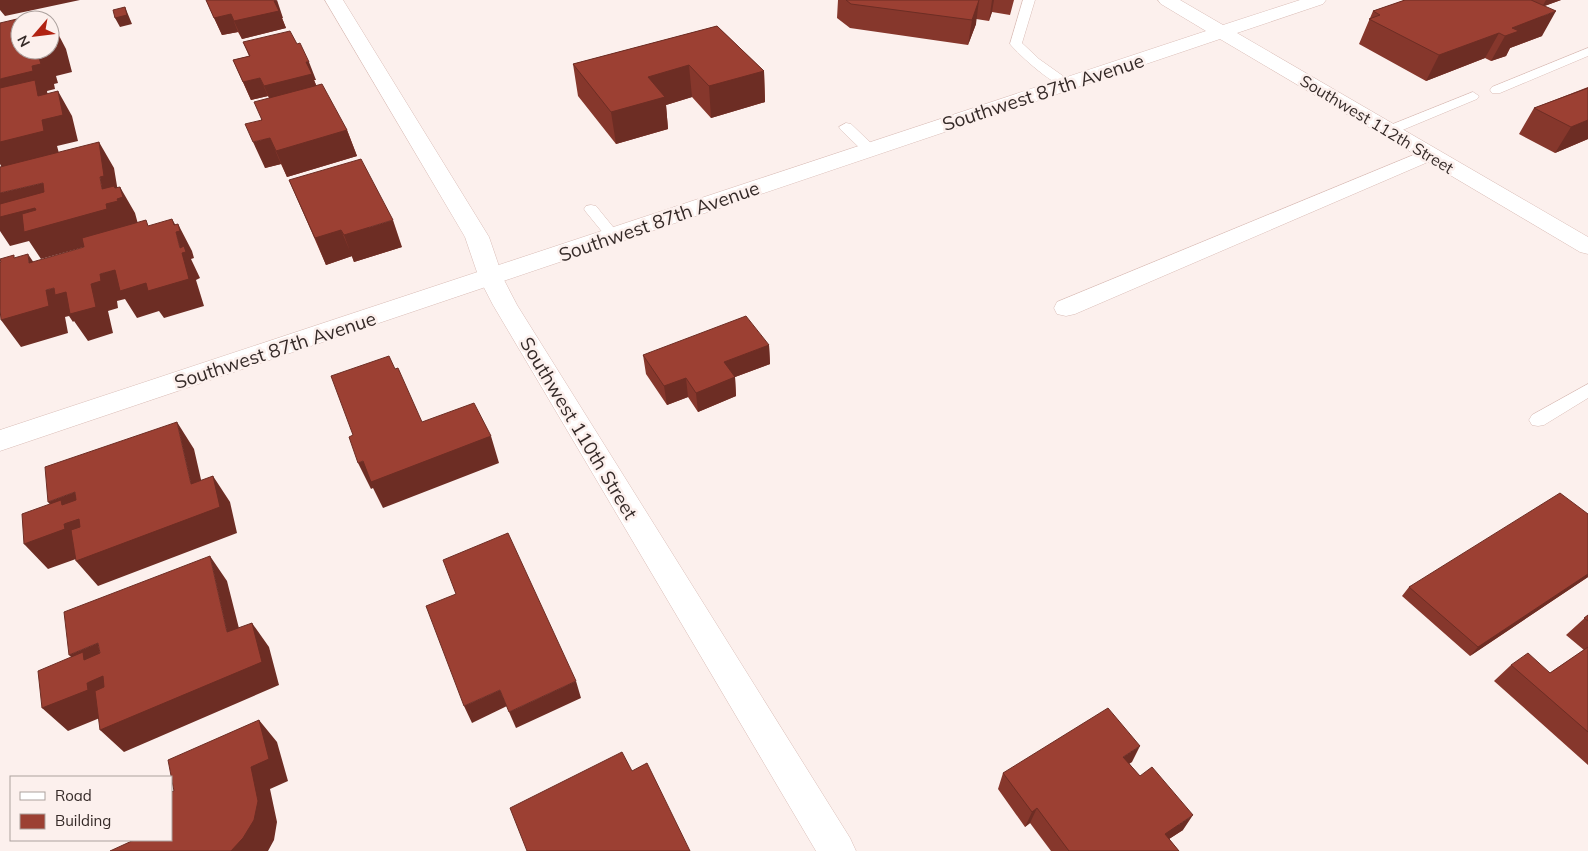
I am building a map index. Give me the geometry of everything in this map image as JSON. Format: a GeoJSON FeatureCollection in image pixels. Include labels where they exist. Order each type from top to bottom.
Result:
{"type":"FeatureCollection","features":[{"type":"Feature","properties":{"kind":"main road","name":"Southwest 110th Street"},"geometry":{"type":"LineString","coordinates":[[334,0],[477,237],[491,278],[510,314],[837,851]]}},
{"type":"Feature","properties":{"kind":"main road","name":"Southwest 112th Street"},"geometry":{"type":"LineString","coordinates":[[1167,0],[1428,155],[1588,247]]}},
{"type":"Feature","properties":{"kind":"main road","name":"Southwest 87th Avenue"},"geometry":{"type":"LineString","coordinates":[[0,441],[1317,0]]}},
{"type":"Feature","properties":{"kind":"main road"},"geometry":{"type":"LineString","coordinates":[[1066,308],[1428,155]]}},
{"type":"Feature","properties":{"kind":"lane"},"geometry":{"type":"LineString","coordinates":[[1030,0],[1016,44],[1035,62],[1066,84]]}},
{"type":"Feature","properties":{"kind":"lane"},"geometry":{"type":"LineString","coordinates":[[1496,90],[1588,52]]}},
{"type":"Feature","properties":{"kind":"lane"},"geometry":{"type":"LineString","coordinates":[[1388,131],[1473,96]]}},
{"type":"Feature","properties":{"kind":"lane"},"geometry":{"type":"LineString","coordinates":[[846,127],[870,150]]}},
{"type":"Feature","properties":{"kind":"lane"},"geometry":{"type":"LineString","coordinates":[[591,209],[613,236]]}},
{"type":"Feature","properties":{"kind":"lane"},"geometry":{"type":"LineString","coordinates":[[1538,420],[1588,390]]}},
{"type":"Feature","properties":{"kind":"building"},"geometry":{"type":"Polygon","coordinates":[[[206,0],[276,0],[274,1],[279,11],[234,21],[231,14],[214,18],[206,0]]]}},
{"type":"Feature","properties":{"kind":"building"},"geometry":{"type":"Polygon","coordinates":[[[846,0],[979,0],[972,20],[851,4],[846,0]]]}},
{"type":"Feature","properties":{"kind":"building"},"geometry":{"type":"Polygon","coordinates":[[[1405,0],[1531,0],[1556,11],[1512,28],[1519,31],[1505,36],[1499,33],[1439,55],[1369,19],[1380,15],[1373,11],[1405,0]]]}},
{"type":"Feature","properties":{"kind":"building"},"geometry":{"type":"Polygon","coordinates":[[[125,7],[127,15],[115,18],[113,10],[125,7]]]}},
{"type":"Feature","properties":{"kind":"building"},"geometry":{"type":"Polygon","coordinates":[[[10,21],[10,60],[40,60],[41,64],[32,66],[33,71],[0,79],[0,23],[10,21]]]}},
{"type":"Feature","properties":{"kind":"building"},"geometry":{"type":"Polygon","coordinates":[[[717,26],[764,71],[709,86],[689,65],[648,77],[665,97],[611,112],[573,64],[717,26]]]}},
{"type":"Feature","properties":{"kind":"building"},"geometry":{"type":"Polygon","coordinates":[[[290,31],[297,44],[300,43],[309,62],[306,62],[312,74],[264,86],[260,78],[243,82],[233,60],[250,56],[243,42],[290,31]]]}},
{"type":"Feature","properties":{"kind":"building"},"geometry":{"type":"Polygon","coordinates":[[[35,80],[38,96],[58,91],[63,115],[42,120],[44,131],[0,142],[0,88],[35,80]]]}},
{"type":"Feature","properties":{"kind":"building"},"geometry":{"type":"Polygon","coordinates":[[[322,84],[347,130],[276,151],[270,138],[253,142],[245,124],[262,120],[254,102],[322,84]]]}},
{"type":"Feature","properties":{"kind":"building"},"geometry":{"type":"Polygon","coordinates":[[[1588,88],[1588,120],[1571,127],[1534,108],[1588,88]]]}},
{"type":"Feature","properties":{"kind":"building"},"geometry":{"type":"Polygon","coordinates":[[[99,142],[104,176],[100,177],[102,189],[114,186],[115,188],[120,187],[123,197],[117,199],[118,201],[106,204],[107,209],[24,232],[22,214],[36,210],[35,208],[0,217],[0,204],[44,192],[43,183],[0,193],[0,167],[99,142]]]}},
{"type":"Feature","properties":{"kind":"building"},"geometry":{"type":"Polygon","coordinates":[[[361,159],[393,220],[344,235],[341,230],[315,238],[289,180],[361,159]]]}},
{"type":"Feature","properties":{"kind":"building"},"geometry":{"type":"Polygon","coordinates":[[[172,219],[174,225],[178,224],[180,231],[176,232],[180,248],[184,246],[186,252],[182,253],[189,279],[148,291],[146,283],[120,291],[115,270],[100,274],[101,281],[91,284],[96,307],[70,314],[66,292],[55,295],[54,288],[46,290],[49,306],[1,320],[0,259],[28,254],[29,263],[84,247],[82,238],[146,220],[148,226],[172,219]]]}},
{"type":"Feature","properties":{"kind":"building"},"geometry":{"type":"Polygon","coordinates":[[[746,316],[769,345],[724,362],[735,377],[696,393],[686,378],[664,386],[643,355],[746,316]]]}},
{"type":"Feature","properties":{"kind":"building"},"geometry":{"type":"Polygon","coordinates":[[[389,356],[395,369],[398,368],[422,422],[474,403],[491,436],[371,482],[363,461],[358,463],[349,437],[353,435],[331,376],[389,356]]]}},
{"type":"Feature","properties":{"kind":"building"},"geometry":{"type":"Polygon","coordinates":[[[177,422],[191,484],[213,476],[220,507],[76,561],[71,530],[80,527],[79,519],[64,524],[65,529],[24,544],[22,514],[61,500],[62,505],[76,500],[75,492],[48,502],[45,467],[177,422]]]}},
{"type":"Feature","properties":{"kind":"building"},"geometry":{"type":"Polygon","coordinates":[[[1560,493],[1588,514],[1588,574],[1478,647],[1409,587],[1560,493]]]}},
{"type":"Feature","properties":{"kind":"building"},"geometry":{"type":"Polygon","coordinates":[[[508,533],[576,681],[509,712],[500,690],[464,706],[426,606],[456,594],[443,560],[508,533]]]}},
{"type":"Feature","properties":{"kind":"building"},"geometry":{"type":"Polygon","coordinates":[[[210,556],[227,632],[252,623],[262,662],[100,730],[95,691],[104,687],[103,676],[87,683],[88,690],[42,708],[38,671],[83,652],[84,660],[100,653],[98,643],[69,655],[64,612],[210,556]]]}},
{"type":"Feature","properties":{"kind":"building"},"geometry":{"type":"Polygon","coordinates":[[[1588,647],[1588,732],[1511,665],[1528,653],[1550,673],[1588,647]]]}},
{"type":"Feature","properties":{"kind":"building"},"geometry":{"type":"Polygon","coordinates":[[[1108,708],[1140,746],[1123,757],[1140,776],[1152,767],[1193,815],[1165,834],[1179,851],[1069,851],[1037,808],[1032,812],[1003,773],[1108,708]]]}},
{"type":"Feature","properties":{"kind":"building"},"geometry":{"type":"Polygon","coordinates":[[[259,720],[269,759],[251,767],[258,801],[254,820],[243,838],[231,851],[110,851],[132,841],[172,841],[172,792],[174,791],[168,760],[259,720]]]}},
{"type":"Feature","properties":{"kind":"building"},"geometry":{"type":"Polygon","coordinates":[[[622,752],[632,771],[647,763],[690,851],[527,851],[510,808],[622,752]]]}}]}
